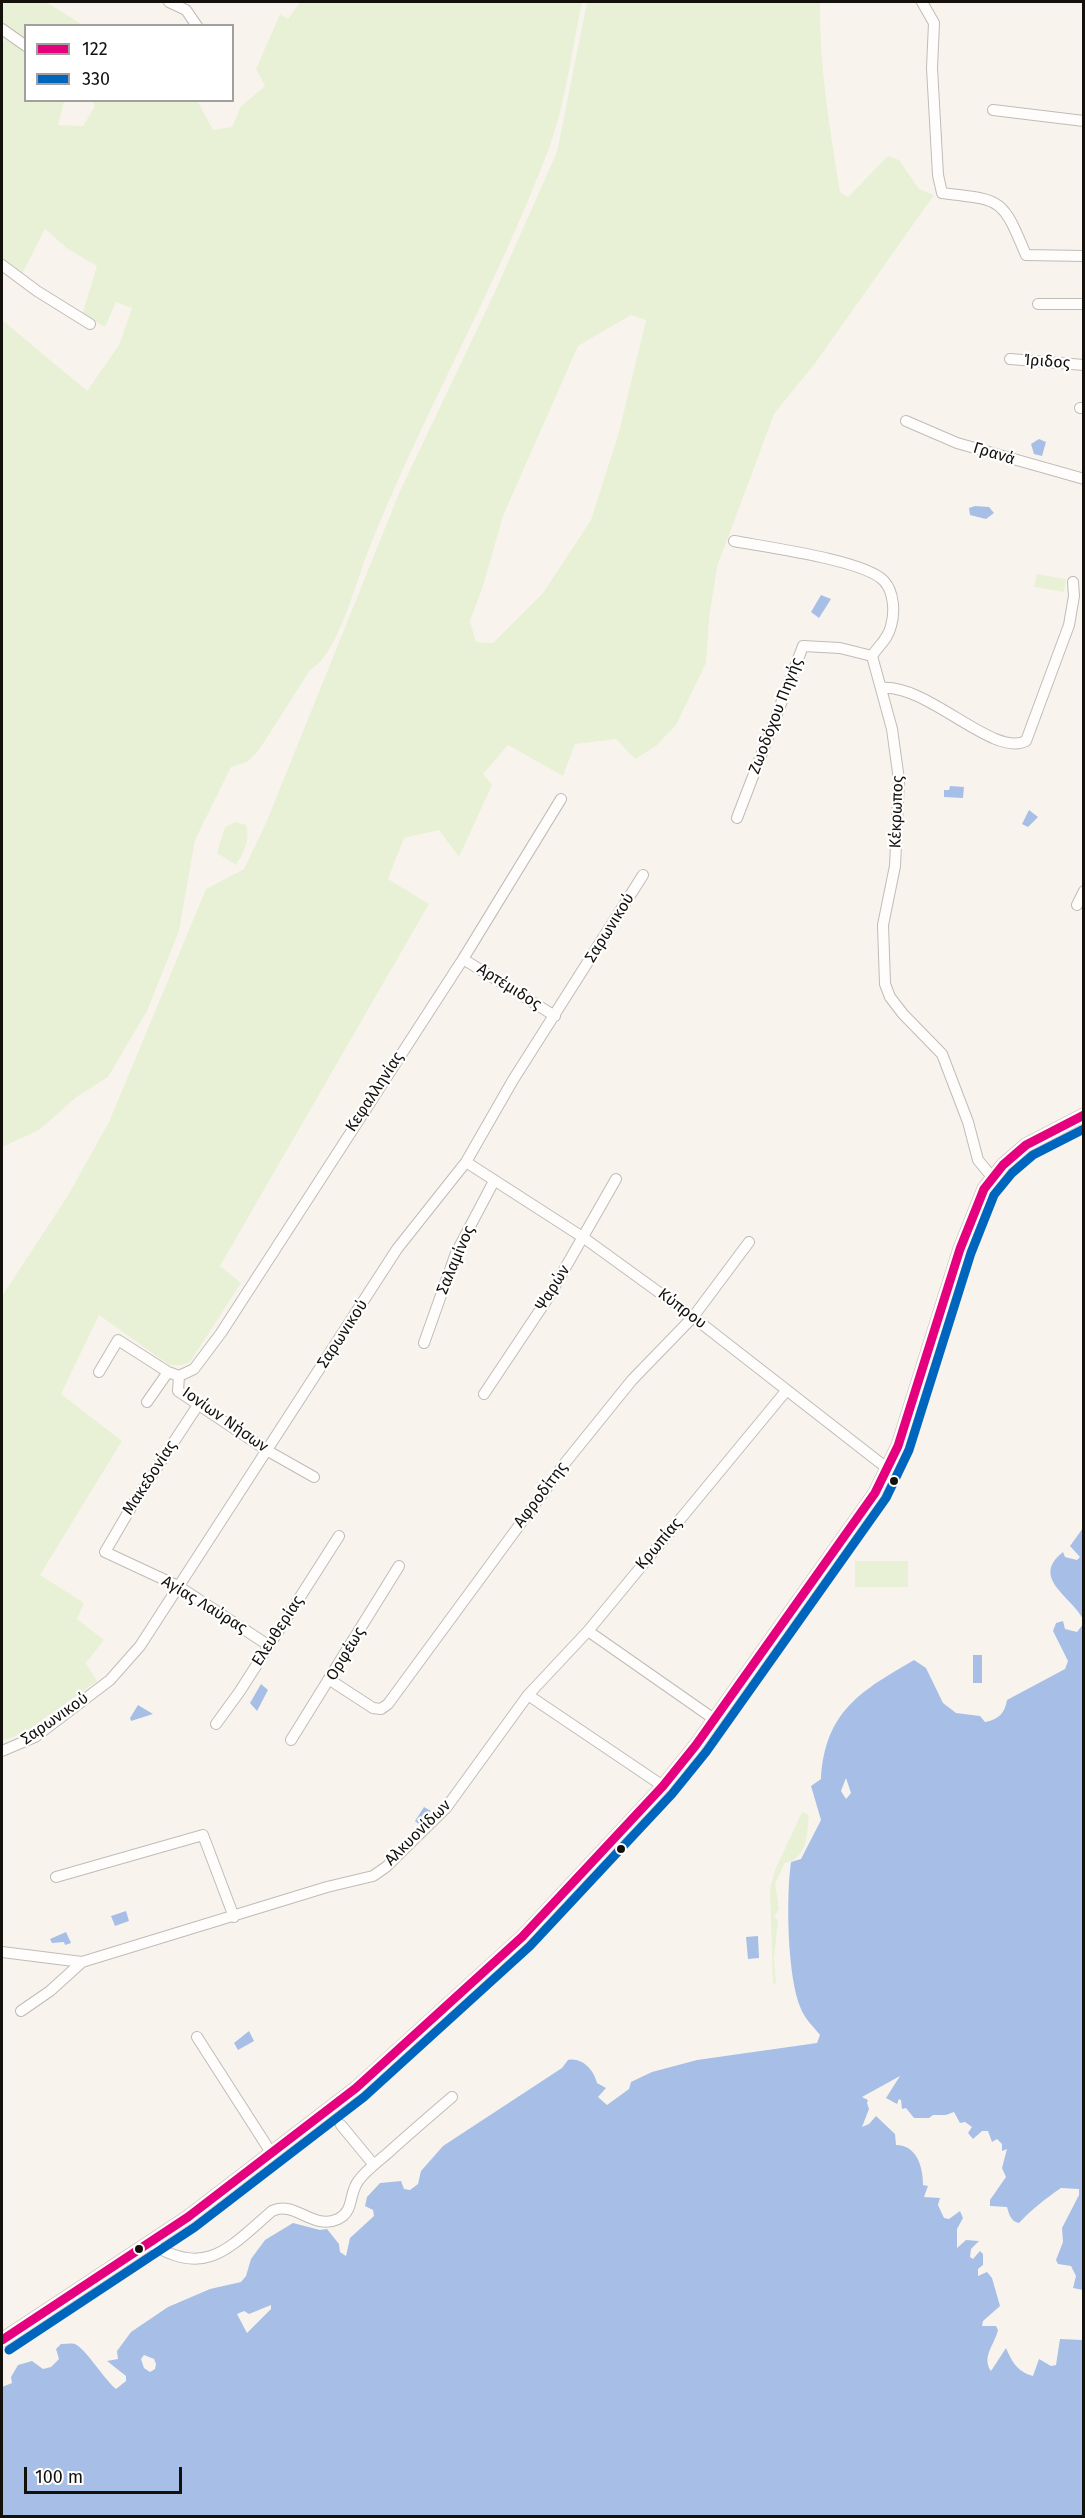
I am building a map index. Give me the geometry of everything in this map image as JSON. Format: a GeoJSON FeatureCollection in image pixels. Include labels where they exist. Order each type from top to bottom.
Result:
{"type":"FeatureCollection","features":[{"type":"Feature","properties":{"kind":"main road"},"geometry":{"type":"LineString","coordinates":[[2,2340],[150,2243],[272,2154],[395,2054],[522,1937],[663,1786],[714,1719],[861,1514],[888,1469],[918,1388],[970,1219],[992,1177],[1026,1145],[1083,1115]]}},
{"type":"Feature","properties":{"kind":"street"},"geometry":{"type":"LineString","coordinates":[[170,2],[186,10],[196,24]]}},
{"type":"Feature","properties":{"kind":"street"},"geometry":{"type":"LineString","coordinates":[[922,2],[934,23],[932,68],[938,175],[942,193],[990,200],[1000,206],[1010,216],[1026,255],[1083,256]]}},
{"type":"Feature","properties":{"kind":"street"},"geometry":{"type":"LineString","coordinates":[[2,29],[24,45]]}},
{"type":"Feature","properties":{"kind":"street"},"geometry":{"type":"LineString","coordinates":[[993,110],[1083,122]]}},
{"type":"Feature","properties":{"kind":"street"},"geometry":{"type":"LineString","coordinates":[[2,265],[36,291],[90,324]]}},
{"type":"Feature","properties":{"kind":"street"},"geometry":{"type":"LineString","coordinates":[[1038,304],[1083,304]]}},
{"type":"Feature","properties":{"kind":"street","name":"Ίριδος"},"geometry":{"type":"LineString","coordinates":[[1010,359],[1083,364]]}},
{"type":"Feature","properties":{"kind":"street","name":"Γρανά"},"geometry":{"type":"LineString","coordinates":[[906,421],[957,443],[1083,478]]}},
{"type":"Feature","properties":{"kind":"street"},"geometry":{"type":"LineString","coordinates":[[734,541],[815,556],[871,572],[884,581],[892,595],[892,624],[884,643],[872,657]]}},
{"type":"Feature","properties":{"kind":"street"},"geometry":{"type":"LineString","coordinates":[[881,688],[900,688],[915,694],[984,734],[1013,745],[1026,741],[1069,624],[1075,589],[1073,582]]}},
{"type":"Feature","properties":{"kind":"street","name":"Ζωοδόχου Πηγής"},"geometry":{"type":"LineString","coordinates":[[737,818],[803,646],[840,648],[872,657]]}},
{"type":"Feature","properties":{"kind":"street","name":"Κέκρωπος"},"geometry":{"type":"LineString","coordinates":[[872,657],[897,754],[899,780],[895,866],[883,925],[885,984],[890,998],[903,1014],[942,1054],[968,1122],[978,1160],[992,1177]]}},
{"type":"Feature","properties":{"kind":"street","name":"Κεφαλληνίας"},"geometry":{"type":"LineString","coordinates":[[179,1376],[194,1369],[221,1333],[252,1281],[463,959],[561,799]]}},
{"type":"Feature","properties":{"kind":"street","name":"Σαρωνικού"},"geometry":{"type":"LineString","coordinates":[[2,1751],[35,1737],[110,1680],[140,1646],[397,1250],[466,1162],[513,1080],[643,875]]}},
{"type":"Feature","properties":{"kind":"street"},"geometry":{"type":"LineString","coordinates":[[1077,905],[1083,891]]}},
{"type":"Feature","properties":{"kind":"street","name":"Αρτέμιδος"},"geometry":{"type":"LineString","coordinates":[[463,959],[555,1016]]}},
{"type":"Feature","properties":{"kind":"street","name":"Κύπρου"},"geometry":{"type":"LineString","coordinates":[[466,1162],[584,1238],[693,1317],[888,1469]]}},
{"type":"Feature","properties":{"kind":"street","name":"Ψαρών"},"geometry":{"type":"LineString","coordinates":[[484,1394],[584,1238],[616,1179]]}},
{"type":"Feature","properties":{"kind":"street","name":"Σαλαμίνος"},"geometry":{"type":"LineString","coordinates":[[424,1343],[456,1253],[494,1181]]}},
{"type":"Feature","properties":{"kind":"street","name":"Αφροδίτης"},"geometry":{"type":"LineString","coordinates":[[330,1680],[373,1708],[381,1709],[388,1704],[565,1463],[632,1380],[693,1317],[749,1242]]}},
{"type":"Feature","properties":{"kind":"street","name":"Ιονίων Νήσων"},"geometry":{"type":"LineString","coordinates":[[99,1372],[118,1340],[168,1372],[179,1376],[178,1390],[198,1406],[268,1451],[314,1477]]}},
{"type":"Feature","properties":{"kind":"street"},"geometry":{"type":"LineString","coordinates":[[147,1401],[168,1372]]}},
{"type":"Feature","properties":{"kind":"street","name":"Κρωπίας"},"geometry":{"type":"LineString","coordinates":[[528,1695],[588,1631],[786,1390]]}},
{"type":"Feature","properties":{"kind":"street","name":"Μακεδονίας"},"geometry":{"type":"LineString","coordinates":[[105,1552],[133,1504],[198,1406]]}},
{"type":"Feature","properties":{"kind":"street","name":"Ελευθερίας"},"geometry":{"type":"LineString","coordinates":[[216,1724],[240,1691],[339,1536]]}},
{"type":"Feature","properties":{"kind":"street","name":"Αγίας Λαύρας"},"geometry":{"type":"LineString","coordinates":[[105,1552],[178,1586],[268,1645]]}},
{"type":"Feature","properties":{"kind":"street","name":"Ορφέως"},"geometry":{"type":"LineString","coordinates":[[291,1740],[399,1566]]}},
{"type":"Feature","properties":{"kind":"street"},"geometry":{"type":"LineString","coordinates":[[588,1631],[714,1719]]}},
{"type":"Feature","properties":{"kind":"street"},"geometry":{"type":"LineString","coordinates":[[528,1695],[663,1786]]}},
{"type":"Feature","properties":{"kind":"street","name":"Αλκυονίδων"},"geometry":{"type":"LineString","coordinates":[[2,1952],[82,1962],[327,1887],[373,1876],[386,1867],[446,1808],[528,1695]]}},
{"type":"Feature","properties":{"kind":"street"},"geometry":{"type":"LineString","coordinates":[[56,1877],[203,1835],[234,1917]]}},
{"type":"Feature","properties":{"kind":"street"},"geometry":{"type":"LineString","coordinates":[[21,2011],[50,1991],[82,1962]]}},
{"type":"Feature","properties":{"kind":"street"},"geometry":{"type":"LineString","coordinates":[[197,2037],[272,2154]]}},
{"type":"Feature","properties":{"kind":"street"},"geometry":{"type":"LineString","coordinates":[[150,2243],[173,2256],[200,2260],[224,2252],[280,2208],[288,2208],[318,2222],[334,2221],[345,2215],[356,2184],[374,2165],[452,2097]]}},
{"type":"Feature","properties":{"kind":"street"},"geometry":{"type":"LineString","coordinates":[[341,2125],[374,2165]]}},
{"type":"Feature","properties":{"kind":"green space"},"geometry":{"type":"Polygon","coordinates":[[[2,2],[46,2],[81,24],[24,24],[24,42],[2,26],[2,2]]]}},
{"type":"Feature","properties":{"kind":"green space"},"geometry":{"type":"Polygon","coordinates":[[[300,2],[582,2],[560,112],[549,148],[528,200],[388,503],[337,635],[320,662],[310,670],[259,750],[247,762],[231,767],[195,840],[179,931],[147,1011],[108,1077],[78,1096],[39,1130],[2,1147],[2,320],[87,391],[119,345],[132,308],[116,302],[105,327],[82,315],[97,266],[68,249],[45,229],[21,276],[2,259],[2,32],[24,48],[24,102],[64,102],[58,125],[83,126],[95,106],[93,102],[198,102],[213,130],[232,127],[241,106],[265,86],[256,69],[280,14],[288,19],[300,2]]]}},
{"type":"Feature","properties":{"kind":"green space"},"geometry":{"type":"Polygon","coordinates":[[[587,2],[820,2],[823,73],[840,192],[848,197],[888,156],[899,160],[919,189],[934,195],[816,362],[774,414],[717,567],[709,619],[706,663],[676,725],[656,746],[635,759],[616,739],[575,744],[563,776],[508,745],[483,774],[492,785],[459,857],[439,830],[404,838],[388,879],[429,904],[220,1266],[241,1283],[190,1362],[182,1365],[169,1365],[99,1315],[61,1394],[122,1441],[40,1575],[84,1603],[77,1619],[104,1640],[86,1663],[97,1681],[24,1733],[2,1741],[2,1296],[67,1197],[109,1122],[206,889],[244,869],[266,823],[400,491],[493,296],[557,152],[587,2]],[[631,315],[578,346],[503,516],[483,586],[470,621],[476,642],[493,643],[543,593],[591,520],[619,432],[646,320],[631,315]]]}},
{"type":"Feature","properties":{"kind":"green space"},"geometry":{"type":"Polygon","coordinates":[[[1037,574],[1066,579],[1064,592],[1034,587],[1037,574]]]}},
{"type":"Feature","properties":{"kind":"green space"},"geometry":{"type":"Polygon","coordinates":[[[236,822],[246,825],[248,835],[244,850],[236,865],[217,853],[225,827],[236,822]]]}},
{"type":"Feature","properties":{"kind":"green space"},"geometry":{"type":"Polygon","coordinates":[[[855,1561],[908,1561],[908,1587],[855,1587],[855,1561]]]}},
{"type":"Feature","properties":{"kind":"green space"},"geometry":{"type":"Polygon","coordinates":[[[802,1812],[809,1815],[805,1844],[793,1861],[785,1863],[775,1884],[779,1909],[774,1917],[778,1920],[774,1959],[776,1983],[773,1984],[770,1889],[775,1870],[802,1812]]]}},
{"type":"Feature","properties":{"kind":"water"},"geometry":{"type":"Polygon","coordinates":[[[1039,439],[1046,442],[1042,456],[1034,454],[1031,444],[1039,439]]]}},
{"type":"Feature","properties":{"kind":"water"},"geometry":{"type":"Polygon","coordinates":[[[989,507],[994,513],[986,519],[970,515],[969,508],[989,507]]]}},
{"type":"Feature","properties":{"kind":"water"},"geometry":{"type":"Polygon","coordinates":[[[821,595],[831,599],[819,618],[811,612],[821,595]]]}},
{"type":"Feature","properties":{"kind":"water"},"geometry":{"type":"Polygon","coordinates":[[[950,786],[964,787],[963,798],[944,797],[944,790],[949,790],[950,786]]]}},
{"type":"Feature","properties":{"kind":"water"},"geometry":{"type":"Polygon","coordinates":[[[1029,810],[1038,817],[1028,827],[1022,824],[1029,810]]]}},
{"type":"Feature","properties":{"kind":"water"},"geometry":{"type":"Polygon","coordinates":[[[1083,1528],[1083,1619],[1056,1587],[1051,1570],[1054,1561],[1063,1552],[1065,1557],[1077,1560],[1080,1557],[1070,1546],[1083,1528]]]}},
{"type":"Feature","properties":{"kind":"water"},"geometry":{"type":"Polygon","coordinates":[[[1063,1621],[1065,1629],[1077,1632],[1084,1623],[1083,2290],[1073,2288],[1076,2276],[1071,2266],[1058,2264],[1056,2260],[1063,2242],[1062,2228],[1079,2195],[1079,2189],[1061,2188],[1019,2223],[1012,2219],[1007,2207],[990,2206],[990,2200],[1006,2177],[1002,2168],[1007,2149],[1002,2151],[1002,2144],[997,2139],[992,2142],[988,2131],[982,2131],[973,2139],[968,2133],[972,2127],[965,2122],[960,2123],[954,2112],[946,2115],[933,2115],[929,2118],[914,2118],[906,2108],[902,2109],[901,2100],[899,2099],[897,2104],[886,2098],[900,2076],[862,2097],[868,2100],[869,2109],[862,2127],[869,2124],[876,2116],[895,2134],[896,2145],[909,2149],[917,2158],[922,2171],[923,2185],[928,2186],[924,2197],[940,2198],[938,2205],[944,2218],[949,2219],[960,2211],[963,2218],[957,2229],[957,2248],[966,2240],[979,2241],[971,2249],[970,2257],[973,2259],[980,2251],[983,2254],[983,2265],[978,2269],[978,2276],[987,2272],[992,2278],[1000,2306],[983,2321],[982,2326],[996,2326],[998,2330],[987,2361],[991,2371],[1006,2348],[1019,2368],[1033,2376],[1039,2359],[1051,2366],[1056,2365],[1060,2339],[1083,2340],[1083,2516],[2,2516],[2,2387],[12,2383],[11,2377],[18,2365],[32,2361],[43,2369],[51,2367],[59,2359],[56,2349],[61,2344],[75,2344],[116,2389],[126,2381],[126,2376],[107,2361],[118,2359],[117,2351],[131,2332],[168,2307],[210,2289],[241,2282],[246,2276],[251,2259],[265,2240],[293,2223],[320,2230],[327,2229],[339,2244],[340,2252],[346,2256],[350,2238],[374,2216],[373,2210],[365,2206],[367,2197],[380,2183],[401,2181],[404,2189],[410,2190],[418,2184],[421,2171],[443,2146],[562,2068],[568,2060],[578,2060],[587,2065],[597,2083],[606,2088],[598,2097],[607,2105],[629,2089],[631,2082],[652,2072],[697,2060],[817,2043],[820,2035],[803,2013],[796,1995],[790,1958],[789,1877],[791,1862],[801,1859],[821,1820],[811,1786],[821,1779],[824,1756],[838,1720],[862,1693],[914,1660],[926,1668],[943,1703],[956,1713],[980,1716],[985,1722],[994,1720],[1005,1709],[1007,1700],[1065,1669],[1068,1661],[1053,1631],[1056,1623],[1063,1621]],[[846,1778],[841,1791],[846,1799],[851,1793],[846,1778]],[[271,2305],[249,2314],[244,2311],[237,2314],[247,2333],[271,2309],[271,2305]],[[144,2355],[141,2359],[144,2368],[150,2372],[155,2369],[154,2359],[144,2355]]]}},
{"type":"Feature","properties":{"kind":"water"},"geometry":{"type":"Polygon","coordinates":[[[973,1655],[982,1655],[982,1683],[973,1683],[973,1655]]]}},
{"type":"Feature","properties":{"kind":"water"},"geometry":{"type":"Polygon","coordinates":[[[261,1684],[268,1690],[257,1711],[250,1703],[261,1684]]]}},
{"type":"Feature","properties":{"kind":"water"},"geometry":{"type":"Polygon","coordinates":[[[138,1705],[153,1714],[131,1721],[130,1718],[138,1705]]]}},
{"type":"Feature","properties":{"kind":"water"},"geometry":{"type":"Polygon","coordinates":[[[424,1807],[431,1811],[421,1826],[415,1821],[424,1807]]]}},
{"type":"Feature","properties":{"kind":"water"},"geometry":{"type":"Polygon","coordinates":[[[126,1911],[129,1921],[115,1926],[111,1916],[126,1911]]]}},
{"type":"Feature","properties":{"kind":"water"},"geometry":{"type":"Polygon","coordinates":[[[66,1932],[71,1943],[65,1945],[64,1942],[52,1943],[50,1939],[66,1932]]]}},
{"type":"Feature","properties":{"kind":"water"},"geometry":{"type":"Polygon","coordinates":[[[758,1936],[759,1958],[748,1959],[746,1937],[758,1936]]]}},
{"type":"Feature","properties":{"kind":"water"},"geometry":{"type":"Polygon","coordinates":[[[249,2031],[254,2041],[238,2050],[234,2043],[249,2031]]]}},
{"type":"Feature","properties":{"kind":"transit line","name":"122"},"geometry":{"type":"LineString","coordinates":[[2,2340],[188,2217],[356,2088],[522,1937],[663,1786],[696,1745],[875,1493],[898,1446],[960,1249],[984,1189],[1003,1165],[1026,1145],[1084,1115]]}},
{"type":"Feature","properties":{"kind":"transit line","name":"330"},"geometry":{"type":"LineString","coordinates":[[9,2350],[195,2227],[364,2097],[530,1946],[672,1794],[706,1752],[886,1498],[909,1450],[971,1253],[994,1195],[1012,1173],[1033,1155],[1084,1129]]}}]}
